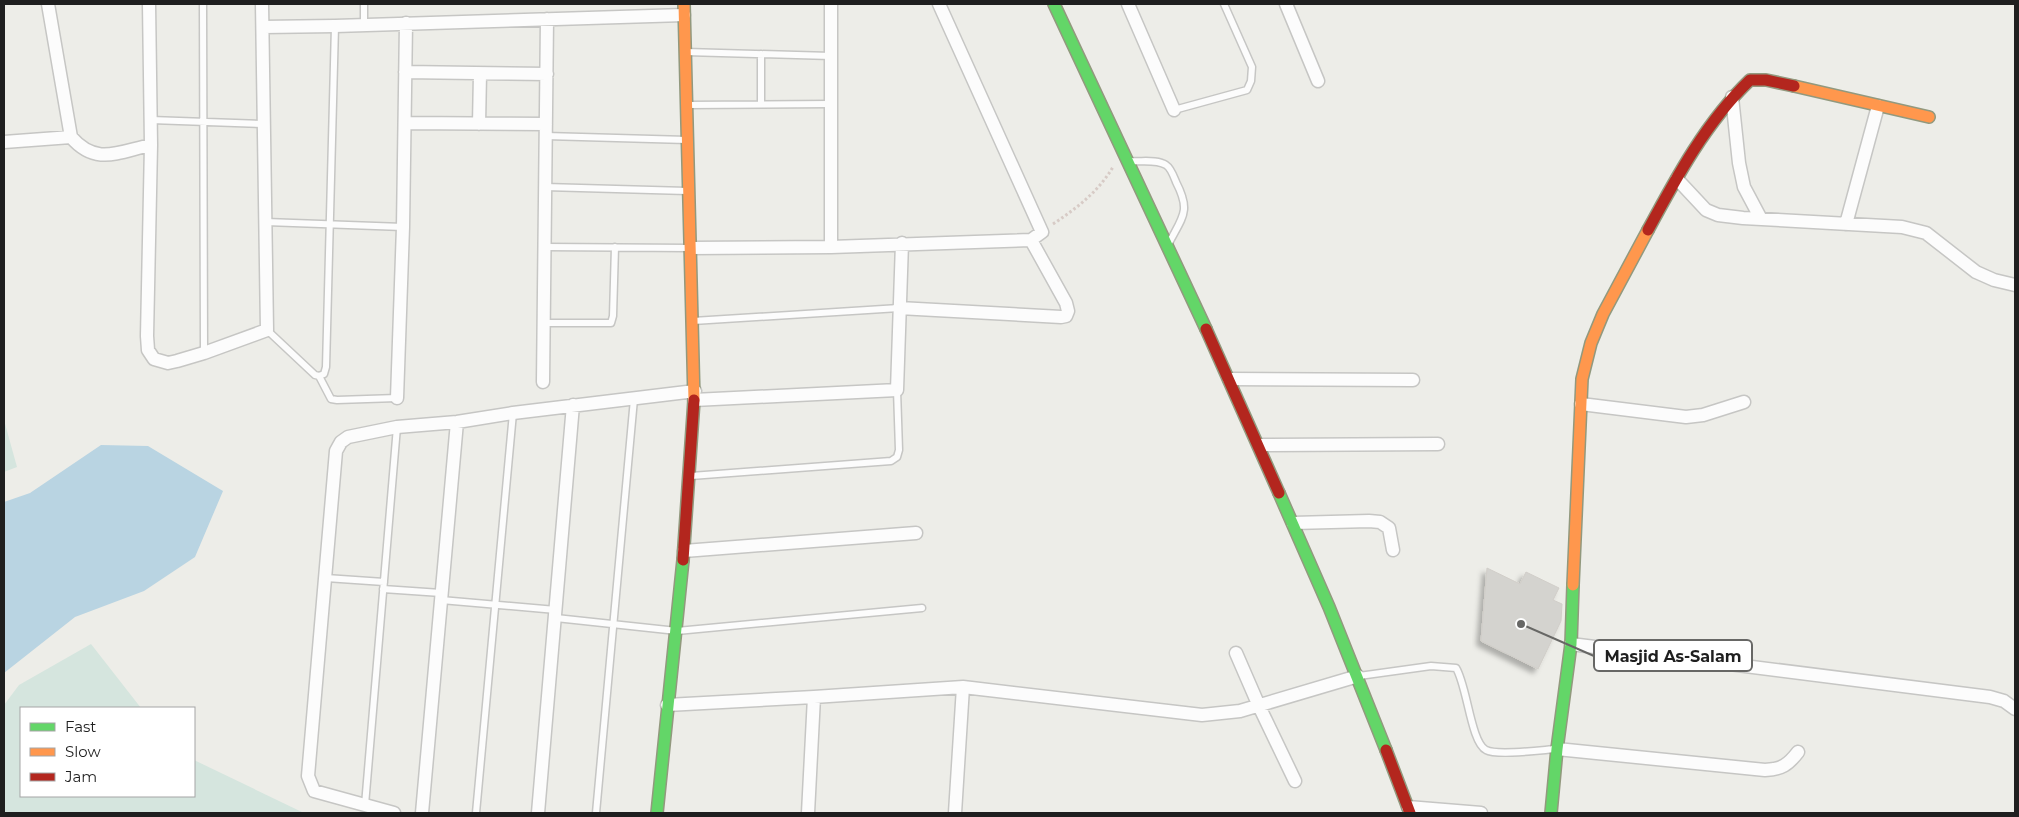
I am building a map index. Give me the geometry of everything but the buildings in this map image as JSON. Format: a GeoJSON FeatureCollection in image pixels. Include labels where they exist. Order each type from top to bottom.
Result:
{"type":"FeatureCollection","features":[{"type":"Feature","properties":{"kind":"street"},"geometry":{"type":"LineString","coordinates":[[48,4],[71,137],[80,148],[91,154],[103,156],[151,145]]}},
{"type":"Feature","properties":{"kind":"street"},"geometry":{"type":"LineString","coordinates":[[149,4],[151,145],[147,336],[148,350],[154,359],[168,362],[204,353],[267,330],[264,26],[262,4]]}},
{"type":"Feature","properties":{"kind":"street"},"geometry":{"type":"LineString","coordinates":[[831,4],[831,247]]}},
{"type":"Feature","properties":{"kind":"street"},"geometry":{"type":"LineString","coordinates":[[690,248],[831,247],[902,243],[1031,240],[1042,232],[939,4]]}},
{"type":"Feature","properties":{"kind":"street"},"geometry":{"type":"LineString","coordinates":[[1054,4],[1260,445],[1358,676],[1409,810],[1481,813]]}},
{"type":"Feature","properties":{"kind":"street"},"geometry":{"type":"LineString","coordinates":[[1128,4],[1174,110]]}},
{"type":"Feature","properties":{"kind":"street"},"geometry":{"type":"LineString","coordinates":[[1286,4],[1318,81]]}},
{"type":"Feature","properties":{"kind":"street"},"geometry":{"type":"LineString","coordinates":[[264,26],[335,26],[547,19],[684,10],[695,396],[677,630],[667,705],[658,813]]}},
{"type":"Feature","properties":{"kind":"street"},"geometry":{"type":"LineString","coordinates":[[543,382],[547,19]]}},
{"type":"Feature","properties":{"kind":"street"},"geometry":{"type":"LineString","coordinates":[[397,398],[403,227],[406,23]]}},
{"type":"Feature","properties":{"kind":"street"},"geometry":{"type":"LineString","coordinates":[[406,72],[546,74]]}},
{"type":"Feature","properties":{"kind":"street"},"geometry":{"type":"LineString","coordinates":[[480,74],[480,124]]}},
{"type":"Feature","properties":{"kind":"street"},"geometry":{"type":"LineString","coordinates":[[1551,813],[1557,749],[1571,644],[1582,379],[1591,343],[1603,314],[1694,150],[1732,97],[1750,80],[1766,80],[1929,117]]}},
{"type":"Feature","properties":{"kind":"street"},"geometry":{"type":"LineString","coordinates":[[1732,97],[1739,163],[1744,187],[1761,219]]}},
{"type":"Feature","properties":{"kind":"street"},"geometry":{"type":"LineString","coordinates":[[1846,224],[1878,106]]}},
{"type":"Feature","properties":{"kind":"street"},"geometry":{"type":"LineString","coordinates":[[405,123],[480,124],[546,130]]}},
{"type":"Feature","properties":{"kind":"street"},"geometry":{"type":"LineString","coordinates":[[4,142],[71,137]]}},
{"type":"Feature","properties":{"kind":"street"},"geometry":{"type":"LineString","coordinates":[[1677,179],[1706,210],[1718,215],[1902,227],[1926,233],[1976,272],[1994,280],[2015,285]]}},
{"type":"Feature","properties":{"kind":"street"},"geometry":{"type":"LineString","coordinates":[[899,308],[1066,316],[1068,311],[1066,303],[1031,240]]}},
{"type":"Feature","properties":{"kind":"street"},"geometry":{"type":"LineString","coordinates":[[394,813],[314,791],[308,776],[336,451],[341,442],[348,437],[397,427],[457,422],[513,413],[634,399],[897,390],[902,243]]}},
{"type":"Feature","properties":{"kind":"street"},"geometry":{"type":"LineString","coordinates":[[1229,379],[1413,380]]}},
{"type":"Feature","properties":{"kind":"street"},"geometry":{"type":"LineString","coordinates":[[1581,404],[1686,417],[1703,415],[1744,402]]}},
{"type":"Feature","properties":{"kind":"street"},"geometry":{"type":"LineString","coordinates":[[538,813],[572,406]]}},
{"type":"Feature","properties":{"kind":"street"},"geometry":{"type":"LineString","coordinates":[[422,813],[457,422]]}},
{"type":"Feature","properties":{"kind":"street"},"geometry":{"type":"LineString","coordinates":[[1260,445],[1438,444]]}},
{"type":"Feature","properties":{"kind":"street"},"geometry":{"type":"LineString","coordinates":[[1293,523],[1369,520],[1380,522],[1389,528],[1393,550]]}},
{"type":"Feature","properties":{"kind":"street"},"geometry":{"type":"LineString","coordinates":[[684,551],[916,533]]}},
{"type":"Feature","properties":{"kind":"street"},"geometry":{"type":"LineString","coordinates":[[1571,644],[1990,697],[2004,701],[2015,709]]}},
{"type":"Feature","properties":{"kind":"street"},"geometry":{"type":"LineString","coordinates":[[1236,653],[1295,781]]}},
{"type":"Feature","properties":{"kind":"street"},"geometry":{"type":"LineString","coordinates":[[667,705],[963,687],[1202,715],[1220,714],[1259,706],[1358,676]]}},
{"type":"Feature","properties":{"kind":"street"},"geometry":{"type":"LineString","coordinates":[[955,813],[963,687]]}},
{"type":"Feature","properties":{"kind":"street"},"geometry":{"type":"LineString","coordinates":[[808,813],[814,697]]}},
{"type":"Feature","properties":{"kind":"street"},"geometry":{"type":"LineString","coordinates":[[1557,749],[1766,770],[1779,769],[1790,763],[1798,752]]}},
{"type":"Feature","properties":{"kind":"lane"},"geometry":{"type":"LineString","coordinates":[[203,4],[204,353]]}},
{"type":"Feature","properties":{"kind":"lane"},"geometry":{"type":"LineString","coordinates":[[364,4],[364,24]]}},
{"type":"Feature","properties":{"kind":"lane"},"geometry":{"type":"LineString","coordinates":[[1174,110],[1247,90],[1251,81],[1252,67],[1224,4]]}},
{"type":"Feature","properties":{"kind":"lane"},"geometry":{"type":"LineString","coordinates":[[319,376],[324,374],[326,368],[335,26]]}},
{"type":"Feature","properties":{"kind":"lane"},"geometry":{"type":"LineString","coordinates":[[685,52],[831,56]]}},
{"type":"Feature","properties":{"kind":"lane"},"geometry":{"type":"LineString","coordinates":[[761,54],[761,104]]}},
{"type":"Feature","properties":{"kind":"lane"},"geometry":{"type":"LineString","coordinates":[[686,105],[831,104]]}},
{"type":"Feature","properties":{"kind":"lane"},"geometry":{"type":"LineString","coordinates":[[151,120],[264,124]]}},
{"type":"Feature","properties":{"kind":"lane"},"geometry":{"type":"LineString","coordinates":[[546,130],[687,140]]}},
{"type":"Feature","properties":{"kind":"lane"},"geometry":{"type":"LineString","coordinates":[[1125,156],[1166,165],[1170,169],[1184,197],[1184,214],[1167,246]]}},
{"type":"Feature","properties":{"kind":"lane"},"geometry":{"type":"LineString","coordinates":[[545,187],[688,191]]}},
{"type":"Feature","properties":{"kind":"lane"},"geometry":{"type":"LineString","coordinates":[[266,222],[403,227]]}},
{"type":"Feature","properties":{"kind":"lane"},"geometry":{"type":"LineString","coordinates":[[545,247],[690,248]]}},
{"type":"Feature","properties":{"kind":"lane"},"geometry":{"type":"LineString","coordinates":[[544,323],[611,323],[613,316],[615,248]]}},
{"type":"Feature","properties":{"kind":"lane"},"geometry":{"type":"LineString","coordinates":[[692,321],[899,308]]}},
{"type":"Feature","properties":{"kind":"lane"},"geometry":{"type":"LineString","coordinates":[[267,330],[315,375],[319,376],[330,398],[337,400],[397,398]]}},
{"type":"Feature","properties":{"kind":"lane"},"geometry":{"type":"LineString","coordinates":[[689,477],[891,461],[897,457],[899,450],[897,390]]}},
{"type":"Feature","properties":{"kind":"lane"},"geometry":{"type":"LineString","coordinates":[[596,813],[634,399]]}},
{"type":"Feature","properties":{"kind":"lane"},"geometry":{"type":"LineString","coordinates":[[476,813],[513,413]]}},
{"type":"Feature","properties":{"kind":"lane"},"geometry":{"type":"LineString","coordinates":[[365,805],[397,427]]}},
{"type":"Feature","properties":{"kind":"lane"},"geometry":{"type":"LineString","coordinates":[[326,578],[495,604],[614,625],[677,630],[922,608]]}},
{"type":"Feature","properties":{"kind":"lane"},"geometry":{"type":"LineString","coordinates":[[1358,676],[1431,666],[1456,668],[1462,677],[1475,735],[1480,745],[1487,751],[1557,749]]}},
{"type":"Feature","properties":{"kind":"path"},"geometry":{"type":"LineString","coordinates":[[1042,232],[1078,207],[1097,190],[1125,156]]}},
{"type":"Feature","properties":{"kind":"shaded area"},"geometry":{"type":"Polygon","coordinates":[[[4,420],[17,467],[4,472],[4,420]]]}},
{"type":"Feature","properties":{"kind":"shaded area"},"geometry":{"type":"Polygon","coordinates":[[[91,644],[140,707],[20,707],[20,797],[195,797],[195,760],[304,813],[4,813],[4,705],[19,685],[91,644]]]}},
{"type":"Feature","properties":{"kind":"water"},"geometry":{"type":"Polygon","coordinates":[[[101,445],[148,446],[223,491],[195,557],[144,591],[75,617],[4,673],[4,502],[30,493],[101,445]]]}},
{"type":"Feature","properties":{"kind":"traffic: fast"},"geometry":{"type":"LineString","coordinates":[[1054,4],[1206,329]]}},
{"type":"Feature","properties":{"kind":"traffic: fast"},"geometry":{"type":"LineString","coordinates":[[1279,493],[1329,607],[1386,750]]}},
{"type":"Feature","properties":{"kind":"traffic: fast"},"geometry":{"type":"LineString","coordinates":[[657,813],[683,560]]}},
{"type":"Feature","properties":{"kind":"traffic: fast"},"geometry":{"type":"LineString","coordinates":[[1551,813],[1557,749],[1571,644],[1573,585]]}},
{"type":"Feature","properties":{"kind":"traffic: slow"},"geometry":{"type":"LineString","coordinates":[[684,4],[694,400]]}},
{"type":"Feature","properties":{"kind":"traffic: slow"},"geometry":{"type":"LineString","coordinates":[[1794,86],[1929,117]]}},
{"type":"Feature","properties":{"kind":"traffic: slow"},"geometry":{"type":"LineString","coordinates":[[1573,585],[1582,379],[1591,343],[1603,314],[1648,230]]}},
{"type":"Feature","properties":{"kind":"traffic: jam"},"geometry":{"type":"LineString","coordinates":[[1648,230],[1693,151],[1719,114],[1750,80],[1766,80],[1794,86]]}},
{"type":"Feature","properties":{"kind":"traffic: jam"},"geometry":{"type":"LineString","coordinates":[[1206,329],[1279,493]]}},
{"type":"Feature","properties":{"kind":"traffic: jam"},"geometry":{"type":"LineString","coordinates":[[683,560],[694,400]]}},
{"type":"Feature","properties":{"kind":"traffic: jam"},"geometry":{"type":"LineString","coordinates":[[1386,750],[1410,813]]}},
{"type":"Feature","properties":{"kind":"place","name":"Masjid As-Salam"},"geometry":{"type":"Point","coordinates":[1521,624]}}]}
